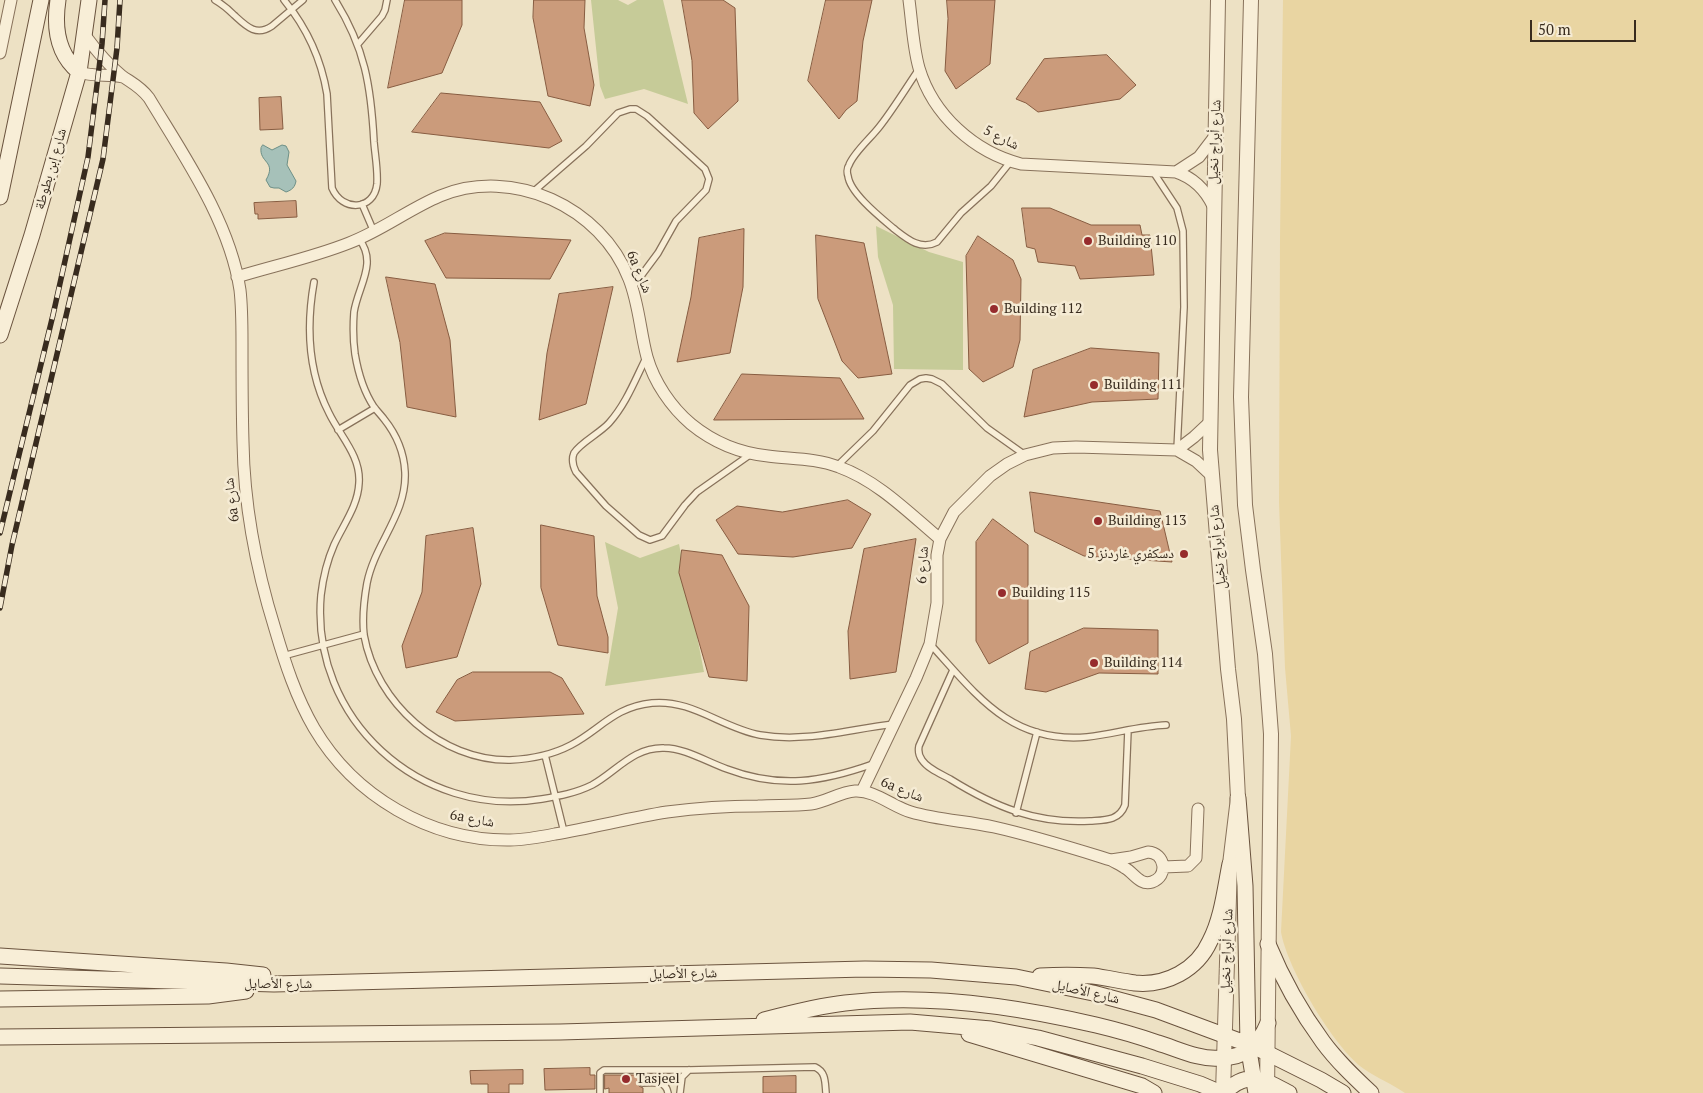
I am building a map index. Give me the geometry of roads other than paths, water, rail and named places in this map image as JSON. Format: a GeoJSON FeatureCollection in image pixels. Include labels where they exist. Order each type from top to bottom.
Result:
{"type":"FeatureCollection","features":[{"type":"Feature","properties":{"kind":"main road"},"geometry":{"type":"LineString","coordinates":[[0,197],[41,0]]}},
{"type":"Feature","properties":{"kind":"main road"},"geometry":{"type":"LineString","coordinates":[[58,0],[56,20],[58,39],[67,60],[79,72]]}},
{"type":"Feature","properties":{"kind":"main road","name":"شارع إبن بطوطة"},"geometry":{"type":"LineString","coordinates":[[0,335],[35,226],[79,72],[89,0]]}},
{"type":"Feature","properties":{"kind":"main road"},"geometry":{"type":"LineString","coordinates":[[1238,798],[1245,886],[1248,1083],[1256,1093]]}},
{"type":"Feature","properties":{"kind":"main road"},"geometry":{"type":"LineString","coordinates":[[1016,976],[1074,975],[1136,983],[1155,983],[1172,978],[1187,969],[1201,957],[1210,942],[1217,923],[1230,864]]}},
{"type":"Feature","properties":{"kind":"main road"},"geometry":{"type":"LineString","coordinates":[[1268,944],[1304,1014],[1324,1043],[1370,1093]]}},
{"type":"Feature","properties":{"kind":"main road"},"geometry":{"type":"LineString","coordinates":[[0,956],[226,971],[316,984]]}},
{"type":"Feature","properties":{"kind":"main road","name":"شارع الأصايل"},"geometry":{"type":"LineString","coordinates":[[0,976],[316,984],[866,969],[931,970],[1016,976],[1093,993],[1156,1010],[1225,1036]]}},
{"type":"Feature","properties":{"kind":"main road"},"geometry":{"type":"LineString","coordinates":[[0,999],[208,996],[246,991],[274,984]]}},
{"type":"Feature","properties":{"kind":"main road"},"geometry":{"type":"LineString","coordinates":[[731,1027],[845,1003],[886,1000],[933,1001],[993,1006],[1058,1017],[1147,1039],[1200,1057],[1224,1058],[1248,1049],[1263,1034],[1268,1023]]}},
{"type":"Feature","properties":{"kind":"main road"},"geometry":{"type":"LineString","coordinates":[[0,1039],[560,1032],[883,1022],[936,1024],[991,1029],[1038,1038],[1142,1066],[1223,1093],[1234,1085],[1248,1083],[1289,1093]]}},
{"type":"Feature","properties":{"kind":"main road"},"geometry":{"type":"LineString","coordinates":[[936,1024],[1142,1086],[1154,1093]]}},
{"type":"Feature","properties":{"kind":"main road"},"geometry":{"type":"LineString","coordinates":[[1225,1036],[1248,1049],[1268,1052],[1343,1093]]}},
{"type":"Feature","properties":{"kind":"street"},"geometry":{"type":"LineString","coordinates":[[0,53],[11,0]]}},
{"type":"Feature","properties":{"kind":"street","name":"شارع 5"},"geometry":{"type":"LineString","coordinates":[[909,0],[919,68],[931,96],[949,120],[971,140],[997,156],[1032,165],[1176,172],[1199,184],[1210,198],[1213,206]]}},
{"type":"Feature","properties":{"kind":"street","name":"شارع أبراج نخيل"},"geometry":{"type":"LineString","coordinates":[[1218,0],[1210,422],[1212,476],[1228,669],[1234,718],[1238,798],[1230,864],[1223,1093]]}},
{"type":"Feature","properties":{"kind":"street"},"geometry":{"type":"LineString","coordinates":[[1251,0],[1242,332],[1242,416],[1246,514],[1265,654],[1271,734],[1267,1088]]}},
{"type":"Feature","properties":{"kind":"street"},"geometry":{"type":"LineString","coordinates":[[0,3],[10,12]]}},
{"type":"Feature","properties":{"kind":"street","name":"6a شارع"},"geometry":{"type":"LineString","coordinates":[[84,34],[123,77],[140,88],[149,98],[192,169],[215,215],[237,276],[241,310],[242,437],[246,497],[256,557],[283,656],[302,705],[314,729],[329,751],[346,771],[366,789],[387,804],[435,828],[460,835],[486,839],[513,840],[665,813],[717,807],[813,804],[851,792],[862,791],[912,812],[1015,832],[1111,860]]}},
{"type":"Feature","properties":{"kind":"street"},"geometry":{"type":"LineString","coordinates":[[79,72],[93,76],[123,77]]}},
{"type":"Feature","properties":{"kind":"street"},"geometry":{"type":"LineString","coordinates":[[1176,172],[1199,158],[1215,136]]}},
{"type":"Feature","properties":{"kind":"street","name":"6a شارع"},"geometry":{"type":"LineString","coordinates":[[237,276],[359,239],[426,203],[456,191],[487,186],[502,186],[533,192],[571,209],[594,227],[614,250],[632,288],[652,372],[668,399],[690,423],[719,443],[735,450],[752,454],[809,460],[836,466],[860,476],[940,539]]}},
{"type":"Feature","properties":{"kind":"street"},"geometry":{"type":"LineString","coordinates":[[1210,422],[1177,450],[1196,461],[1212,476]]}},
{"type":"Feature","properties":{"kind":"street","name":"شارع 6"},"geometry":{"type":"LineString","coordinates":[[862,791],[916,678],[930,644],[936,610],[937,554],[940,539],[954,512],[982,483],[1002,467],[1025,455],[1064,447],[1177,450]]}},
{"type":"Feature","properties":{"kind":"street"},"geometry":{"type":"LineString","coordinates":[[1163,867],[1188,866],[1196,858],[1198,809]]}},
{"type":"Feature","properties":{"kind":"street"},"geometry":{"type":"LineString","coordinates":[[1153,852],[1160,858],[1163,867],[1157,880],[1148,883],[1138,880],[1124,867],[1111,860],[1153,852]]}},
{"type":"Feature","properties":{"kind":"lane"},"geometry":{"type":"LineString","coordinates":[[215,0],[246,26],[256,31],[268,29],[303,0]]}},
{"type":"Feature","properties":{"kind":"lane"},"geometry":{"type":"LineString","coordinates":[[284,0],[309,36],[325,79],[332,188],[335,196],[347,205],[354,206],[368,201],[375,191],[374,128],[368,76],[358,44],[335,0]]}},
{"type":"Feature","properties":{"kind":"lane"},"geometry":{"type":"LineString","coordinates":[[358,44],[382,16],[386,0]]}},
{"type":"Feature","properties":{"kind":"lane"},"geometry":{"type":"LineString","coordinates":[[919,68],[884,121],[849,165],[848,178],[850,184],[870,207],[914,243],[925,246],[932,244],[937,242],[966,209],[991,186],[1011,161]]}},
{"type":"Feature","properties":{"kind":"lane"},"geometry":{"type":"LineString","coordinates":[[533,192],[586,146],[618,113],[630,109],[647,116],[705,169],[709,180],[706,190],[676,221],[658,252],[632,288]]}},
{"type":"Feature","properties":{"kind":"lane"},"geometry":{"type":"LineString","coordinates":[[1152,170],[1177,208],[1183,231],[1184,308],[1177,450]]}},
{"type":"Feature","properties":{"kind":"lane"},"geometry":{"type":"LineString","coordinates":[[362,204],[374,232]]}},
{"type":"Feature","properties":{"kind":"lane"},"geometry":{"type":"LineString","coordinates":[[359,239],[365,246],[368,260],[354,313],[355,352],[365,390],[375,408],[392,430],[399,444],[405,473],[402,501],[370,568],[364,601],[364,634],[375,670],[384,687],[408,717],[437,739],[463,751],[490,758],[508,760],[545,755],[571,745],[616,713],[656,702],[698,710],[738,730],[773,737],[812,738],[894,724]]}},
{"type":"Feature","properties":{"kind":"lane"},"geometry":{"type":"LineString","coordinates":[[314,282],[309,320],[311,359],[321,396],[338,430],[353,454],[358,467],[360,481],[358,494],[334,546],[324,578],[321,611],[324,645],[336,690],[348,711],[362,731],[396,764],[417,777],[461,795],[484,800],[524,801],[568,794],[594,784],[632,756],[652,748],[674,749],[748,776],[786,781],[824,779],[843,775],[875,763]]}},
{"type":"Feature","properties":{"kind":"lane"},"geometry":{"type":"LineString","coordinates":[[647,356],[616,415],[598,434],[579,448],[573,457],[573,467],[576,472],[616,516],[644,539],[656,539],[662,536],[697,492],[752,454]]}},
{"type":"Feature","properties":{"kind":"lane"},"geometry":{"type":"LineString","coordinates":[[836,466],[873,430],[910,385],[926,378],[942,384],[987,428],[1025,455]]}},
{"type":"Feature","properties":{"kind":"lane"},"geometry":{"type":"LineString","coordinates":[[338,430],[375,408]]}},
{"type":"Feature","properties":{"kind":"lane"},"geometry":{"type":"LineString","coordinates":[[283,656],[364,634]]}},
{"type":"Feature","properties":{"kind":"lane"},"geometry":{"type":"LineString","coordinates":[[930,644],[974,694],[994,712],[1022,727],[1061,736],[1085,737],[1166,725]]}},
{"type":"Feature","properties":{"kind":"lane"},"geometry":{"type":"LineString","coordinates":[[953,670],[919,746],[920,756],[926,765],[968,791],[1016,813],[1041,819],[1067,822],[1106,820],[1116,817],[1125,805],[1128,730]]}},
{"type":"Feature","properties":{"kind":"lane"},"geometry":{"type":"LineString","coordinates":[[1016,813],[1037,732]]}},
{"type":"Feature","properties":{"kind":"lane"},"geometry":{"type":"LineString","coordinates":[[545,755],[564,832]]}},
{"type":"Feature","properties":{"kind":"lane"},"geometry":{"type":"LineString","coordinates":[[600,1093],[600,1073],[604,1070],[815,1067],[824,1074],[826,1093]]}},
{"type":"Feature","properties":{"kind":"lane"},"geometry":{"type":"LineString","coordinates":[[680,1093],[682,1077],[689,1070]]}},
{"type":"Feature","properties":{"kind":"lane"},"geometry":{"type":"LineString","coordinates":[[644,1083],[662,1084],[667,1088],[668,1093]]}},
{"type":"Feature","properties":{"kind":"lane"},"geometry":{"type":"LineString","coordinates":[[600,1085],[608,1084]]}},
{"type":"Feature","properties":{"kind":"water"},"geometry":{"type":"Polygon","coordinates":[[[263,145],[272,150],[282,145],[286,146],[289,152],[287,165],[296,181],[294,187],[290,190],[286,192],[279,188],[270,187],[266,180],[270,169],[269,165],[261,153],[263,145]]]}},
{"type":"Feature","properties":{"kind":"railway"},"geometry":{"type":"LineString","coordinates":[[0,533],[53,315],[88,157],[102,44],[105,0]]}},
{"type":"Feature","properties":{"kind":"railway"},"geometry":{"type":"LineString","coordinates":[[0,608],[12,545],[103,159],[117,48],[120,0]]}},
{"type":"Feature","properties":{"kind":"place","name":"Building 110"},"geometry":{"type":"Point","coordinates":[1088,241]}},
{"type":"Feature","properties":{"kind":"place","name":"Building 112"},"geometry":{"type":"Point","coordinates":[994,309]}},
{"type":"Feature","properties":{"kind":"place","name":"Building 111"},"geometry":{"type":"Point","coordinates":[1094,385]}},
{"type":"Feature","properties":{"kind":"place","name":"Building 113"},"geometry":{"type":"Point","coordinates":[1098,521]}},
{"type":"Feature","properties":{"kind":"place","name":"دسكفري غاردنز 5"},"geometry":{"type":"Point","coordinates":[1184,554]}},
{"type":"Feature","properties":{"kind":"place","name":"Building 115"},"geometry":{"type":"Point","coordinates":[1002,593]}},
{"type":"Feature","properties":{"kind":"place","name":"Building 114"},"geometry":{"type":"Point","coordinates":[1094,663]}},
{"type":"Feature","properties":{"kind":"place","name":"Tasjeel"},"geometry":{"type":"Point","coordinates":[626,1079]}}]}
